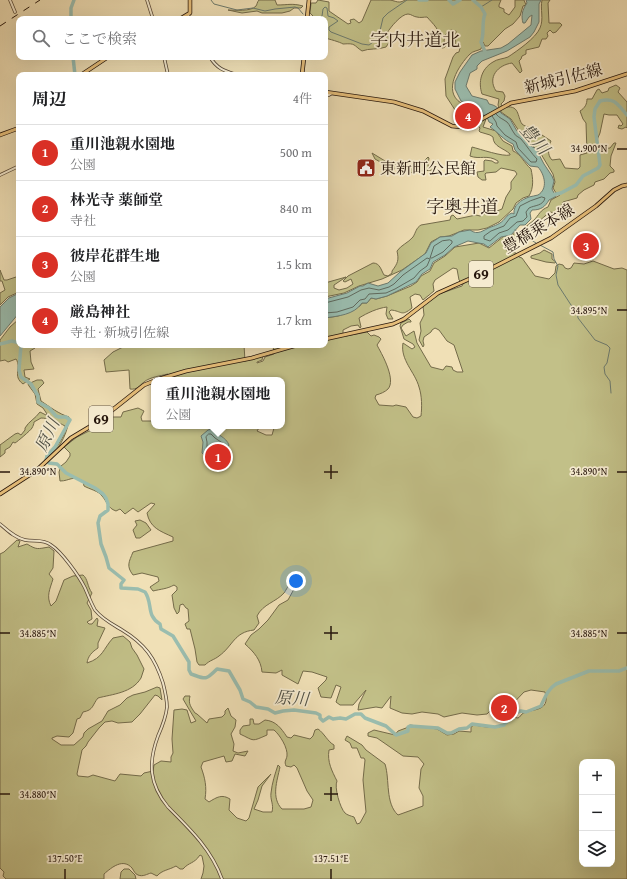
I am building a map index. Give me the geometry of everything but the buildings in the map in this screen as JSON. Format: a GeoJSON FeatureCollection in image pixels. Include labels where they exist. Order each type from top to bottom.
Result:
{"type":"FeatureCollection","features":[{"type":"Feature","properties":{"kind":"main road"},"geometry":{"type":"LineString","coordinates":[[188,15],[191,11],[190,0]]}},
{"type":"Feature","properties":{"kind":"main road"},"geometry":{"type":"LineString","coordinates":[[307,16],[309,0]]}},
{"type":"Feature","properties":{"kind":"main road"},"geometry":{"type":"LineString","coordinates":[[86,72],[104,60]]}},
{"type":"Feature","properties":{"kind":"main road"},"geometry":{"type":"LineString","coordinates":[[302,72],[304,60]]}},
{"type":"Feature","properties":{"kind":"main road","name":"新城引佐線"},"geometry":{"type":"LineString","coordinates":[[332,93],[394,102],[423,111],[452,126],[462,127],[473,124],[505,106],[520,101],[581,89],[627,74]]}},
{"type":"Feature","properties":{"kind":"main road"},"geometry":{"type":"LineString","coordinates":[[328,92],[332,93]]}},
{"type":"Feature","properties":{"kind":"main road"},"geometry":{"type":"LineString","coordinates":[[0,136],[16,129]]}},
{"type":"Feature","properties":{"kind":"main road","name":"豊橋乗本線"},"geometry":{"type":"LineString","coordinates":[[328,338],[389,325],[404,319],[438,293],[476,276],[551,238],[596,206],[614,190],[627,185]]}},
{"type":"Feature","properties":{"kind":"main road","name":"69"},"geometry":{"type":"LineString","coordinates":[[172,377],[287,348]]}},
{"type":"Feature","properties":{"kind":"main road","name":"69"},"geometry":{"type":"LineString","coordinates":[[0,494],[37,470],[71,438],[96,423],[143,386],[151,382]]}},
{"type":"Feature","properties":{"kind":"street"},"geometry":{"type":"LineString","coordinates":[[10,0],[15,12]]}},
{"type":"Feature","properties":{"kind":"street"},"geometry":{"type":"LineString","coordinates":[[147,0],[152,16]]}},
{"type":"Feature","properties":{"kind":"street"},"geometry":{"type":"LineString","coordinates":[[165,60],[167,72]]}},
{"type":"Feature","properties":{"kind":"street"},"geometry":{"type":"LineString","coordinates":[[212,60],[220,70],[227,72]]}},
{"type":"Feature","properties":{"kind":"street"},"geometry":{"type":"LineString","coordinates":[[328,96],[332,93]]}},
{"type":"Feature","properties":{"kind":"street"},"geometry":{"type":"LineString","coordinates":[[0,174],[16,167]]}},
{"type":"Feature","properties":{"kind":"street"},"geometry":{"type":"LineString","coordinates":[[0,524],[17,537],[25,540],[46,542],[54,547],[82,582],[92,604],[100,614],[108,622],[136,639],[152,657],[163,684],[167,701],[165,715],[152,756],[154,783],[160,796],[168,807],[203,843],[215,863],[222,879]]}},
{"type":"Feature","properties":{"kind":"shaded area"},"geometry":{"type":"Polygon","coordinates":[[[259,0],[275,0],[277,5],[293,4],[303,6],[301,8],[294,8],[290,11],[282,13],[262,13],[257,11],[242,13],[228,10],[254,8],[259,0]]]}},
{"type":"Feature","properties":{"kind":"shaded area"},"geometry":{"type":"Polygon","coordinates":[[[318,0],[329,2],[329,11],[348,24],[351,23],[350,20],[354,19],[359,23],[362,21],[371,0],[390,0],[399,2],[405,0],[501,0],[499,7],[504,9],[504,12],[509,15],[515,7],[515,0],[524,0],[526,5],[523,6],[520,16],[513,24],[505,29],[488,46],[485,46],[483,42],[481,49],[471,53],[457,71],[454,78],[453,92],[455,98],[461,103],[465,104],[478,115],[486,119],[483,127],[496,131],[503,141],[512,146],[513,151],[518,154],[531,169],[533,180],[532,189],[529,196],[516,203],[513,209],[499,222],[487,228],[478,230],[464,230],[449,236],[440,237],[431,242],[425,254],[402,270],[382,279],[359,286],[344,293],[328,296],[328,282],[346,277],[334,285],[334,288],[339,290],[347,288],[353,284],[351,279],[345,282],[343,281],[348,276],[373,263],[379,265],[384,275],[388,276],[392,273],[398,261],[397,251],[413,237],[419,226],[450,220],[451,216],[453,215],[457,219],[476,215],[480,216],[492,209],[497,211],[502,209],[506,197],[511,189],[511,182],[517,174],[515,171],[501,168],[496,172],[486,173],[486,180],[482,180],[478,177],[477,172],[484,171],[485,160],[495,163],[498,163],[498,161],[487,157],[470,156],[472,147],[502,155],[510,154],[495,143],[493,137],[480,132],[480,128],[478,126],[479,122],[474,119],[466,125],[456,124],[455,117],[457,113],[446,96],[445,79],[453,57],[459,52],[460,48],[455,45],[456,31],[451,30],[445,35],[445,47],[443,48],[431,45],[433,40],[438,39],[439,36],[436,27],[427,17],[415,17],[408,14],[399,19],[388,31],[387,33],[390,41],[386,47],[362,51],[352,44],[343,44],[328,39],[328,16],[313,16],[310,13],[311,3],[316,3],[318,0]]]}},
{"type":"Feature","properties":{"kind":"shaded area"},"geometry":{"type":"Polygon","coordinates":[[[542,0],[550,0],[548,3],[549,23],[560,23],[562,25],[556,32],[553,33],[550,30],[547,33],[548,36],[546,39],[542,39],[539,47],[526,50],[526,54],[522,56],[519,61],[522,71],[520,73],[512,63],[507,64],[495,72],[493,81],[496,91],[503,92],[505,96],[504,101],[501,104],[503,108],[512,107],[515,109],[522,124],[531,128],[533,132],[539,133],[551,141],[548,151],[552,160],[560,159],[565,168],[578,169],[580,167],[580,155],[587,153],[586,123],[580,111],[587,103],[587,99],[592,99],[597,90],[599,89],[602,93],[608,91],[609,88],[616,85],[620,88],[618,92],[627,102],[627,128],[618,128],[619,125],[621,126],[623,124],[617,115],[604,114],[597,140],[601,149],[610,148],[614,143],[616,143],[611,156],[610,166],[614,172],[610,173],[604,179],[595,182],[594,185],[578,195],[577,198],[563,202],[560,214],[550,212],[533,227],[519,234],[522,241],[514,238],[510,239],[506,250],[508,252],[516,253],[522,258],[535,276],[549,279],[555,273],[556,266],[559,264],[568,269],[571,268],[574,263],[584,264],[593,261],[614,269],[622,268],[627,270],[627,879],[201,879],[204,866],[202,856],[200,855],[196,860],[183,869],[176,866],[163,871],[157,876],[151,873],[140,876],[135,873],[129,865],[121,864],[114,866],[104,874],[104,879],[6,879],[3,876],[4,872],[0,868],[0,554],[17,540],[20,541],[18,547],[27,544],[37,548],[49,547],[54,551],[53,568],[49,574],[53,579],[49,596],[51,606],[56,601],[64,580],[73,576],[83,575],[86,579],[92,593],[87,603],[91,610],[92,619],[87,622],[92,624],[97,618],[97,626],[105,628],[98,643],[98,648],[88,658],[87,663],[100,656],[113,638],[123,636],[130,642],[144,669],[141,678],[133,687],[122,692],[98,698],[91,709],[83,712],[80,718],[77,719],[73,733],[69,737],[57,736],[52,739],[61,745],[74,745],[83,737],[84,733],[88,729],[102,721],[108,711],[120,705],[127,698],[157,687],[160,688],[162,700],[155,695],[132,722],[105,722],[99,728],[82,750],[77,774],[78,776],[88,777],[93,775],[115,781],[120,774],[141,776],[144,773],[153,771],[154,765],[161,761],[171,762],[173,753],[172,739],[174,710],[187,710],[191,723],[196,721],[183,699],[185,696],[190,696],[189,699],[192,709],[207,723],[209,719],[222,717],[228,708],[231,716],[236,720],[235,727],[231,734],[234,744],[233,751],[238,753],[248,751],[245,756],[235,754],[232,761],[226,762],[224,756],[203,762],[201,767],[204,775],[206,790],[205,799],[209,802],[220,797],[230,799],[229,810],[237,818],[246,821],[249,818],[258,787],[271,774],[262,786],[254,809],[263,812],[272,812],[273,807],[271,789],[278,765],[280,767],[276,784],[276,795],[282,809],[304,809],[311,807],[313,800],[307,791],[297,768],[294,765],[291,767],[286,766],[286,749],[281,738],[276,732],[274,730],[267,730],[267,735],[253,740],[240,734],[240,730],[243,726],[250,725],[250,719],[253,719],[254,724],[259,724],[265,720],[275,723],[287,737],[291,738],[294,735],[310,739],[315,730],[318,729],[334,745],[334,749],[329,750],[329,758],[330,766],[337,781],[336,788],[338,797],[341,807],[345,813],[354,817],[357,824],[360,823],[366,812],[363,780],[365,760],[364,758],[361,758],[357,748],[352,748],[350,743],[345,740],[347,736],[362,745],[366,750],[385,764],[389,798],[398,815],[423,806],[423,796],[419,788],[421,769],[424,764],[418,757],[403,756],[377,738],[368,736],[368,733],[374,730],[395,735],[398,731],[410,725],[437,729],[447,735],[454,734],[459,731],[471,732],[471,727],[474,725],[500,727],[509,722],[512,717],[518,718],[526,712],[543,707],[546,699],[545,692],[531,690],[524,692],[504,713],[490,711],[487,714],[477,715],[462,713],[444,717],[438,714],[422,712],[412,714],[402,713],[390,708],[391,696],[382,708],[376,707],[358,710],[359,704],[366,690],[353,705],[340,705],[336,702],[341,687],[336,685],[331,698],[321,697],[318,688],[327,677],[312,672],[303,671],[298,684],[282,675],[282,670],[276,673],[262,672],[256,656],[245,644],[251,635],[268,620],[279,605],[288,600],[294,589],[292,584],[281,596],[260,612],[257,616],[259,623],[254,630],[247,631],[238,636],[219,656],[205,665],[199,665],[197,662],[190,629],[187,629],[185,624],[189,621],[188,609],[183,604],[180,605],[179,612],[177,614],[174,608],[172,595],[177,590],[177,587],[174,585],[153,591],[150,587],[159,581],[158,577],[142,573],[133,575],[129,569],[129,561],[133,552],[173,541],[173,537],[153,526],[148,518],[147,513],[155,504],[151,503],[138,512],[133,508],[125,514],[120,509],[116,511],[113,510],[101,494],[84,486],[83,481],[74,478],[60,481],[59,472],[61,466],[70,456],[70,453],[64,447],[77,437],[99,426],[103,430],[109,430],[112,427],[112,417],[121,417],[123,412],[138,408],[144,411],[141,417],[142,421],[151,421],[151,429],[258,429],[257,431],[266,435],[272,435],[274,429],[285,429],[285,377],[169,377],[168,374],[151,377],[136,388],[130,389],[129,370],[106,372],[104,360],[113,352],[121,348],[244,348],[245,361],[263,356],[262,360],[257,363],[263,361],[265,357],[274,354],[273,348],[328,348],[328,318],[338,316],[360,306],[362,303],[367,303],[371,298],[376,299],[387,296],[411,286],[417,282],[421,276],[430,271],[434,263],[455,247],[479,243],[489,248],[504,236],[512,236],[515,232],[524,230],[541,211],[548,207],[551,200],[560,195],[559,193],[556,193],[553,188],[555,182],[553,174],[541,154],[531,144],[525,135],[519,131],[511,119],[501,112],[498,105],[499,99],[482,94],[480,85],[483,72],[489,65],[495,61],[508,57],[526,44],[535,36],[542,21],[542,0]],[[453,268],[435,280],[433,284],[434,291],[423,300],[420,295],[415,294],[410,297],[412,308],[408,311],[402,313],[391,310],[389,312],[393,319],[388,319],[386,314],[387,307],[380,308],[359,318],[360,328],[358,325],[351,326],[343,330],[343,333],[346,336],[367,332],[371,336],[374,335],[381,339],[377,345],[388,368],[391,380],[388,389],[376,395],[375,398],[379,405],[396,405],[406,407],[413,417],[417,418],[421,416],[422,402],[420,390],[404,355],[403,343],[412,349],[415,347],[413,344],[404,339],[400,326],[401,323],[409,319],[411,322],[403,325],[401,328],[406,336],[414,331],[417,343],[431,367],[443,370],[446,366],[452,367],[453,370],[457,372],[463,372],[454,345],[447,341],[439,330],[435,328],[424,337],[423,347],[419,340],[421,331],[420,323],[424,315],[423,306],[439,294],[462,286],[463,284],[459,280],[457,269],[453,268]]]}},
{"type":"Feature","properties":{"kind":"shaded area"},"geometry":{"type":"Polygon","coordinates":[[[372,153],[390,164],[411,166],[425,164],[425,160],[428,157],[429,167],[435,169],[414,173],[401,171],[396,168],[383,166],[382,163],[375,159],[372,153]]]}},
{"type":"Feature","properties":{"kind":"shaded area"},"geometry":{"type":"Polygon","coordinates":[[[544,250],[552,254],[552,259],[556,262],[555,263],[531,258],[531,256],[544,250]]]}},
{"type":"Feature","properties":{"kind":"shaded area"},"geometry":{"type":"Polygon","coordinates":[[[0,270],[4,280],[16,277],[16,293],[8,297],[0,305],[0,293],[5,290],[2,281],[0,281],[0,270]]]}},
{"type":"Feature","properties":{"kind":"shaded area"},"geometry":{"type":"Polygon","coordinates":[[[16,322],[16,348],[35,348],[30,351],[31,362],[34,369],[24,370],[25,377],[30,379],[23,384],[18,378],[18,362],[16,359],[8,362],[5,360],[0,361],[0,340],[16,322]]]}},
{"type":"Feature","properties":{"kind":"shaded area"},"geometry":{"type":"Polygon","coordinates":[[[37,380],[42,380],[44,383],[38,389],[41,401],[69,417],[69,422],[63,439],[57,449],[50,455],[62,438],[65,426],[53,420],[41,418],[34,422],[31,429],[15,443],[13,442],[0,457],[0,445],[15,434],[18,433],[21,435],[25,428],[40,412],[46,415],[47,414],[43,408],[37,404],[35,394],[28,384],[37,380]]]}},
{"type":"Feature","properties":{"kind":"shaded area"},"geometry":{"type":"Polygon","coordinates":[[[140,520],[146,523],[151,530],[140,538],[136,538],[133,530],[137,525],[135,521],[140,520]]]}},
{"type":"Feature","properties":{"kind":"shaded area"},"geometry":{"type":"Polygon","coordinates":[[[124,869],[129,869],[135,875],[136,879],[120,879],[121,872],[124,869]]]}},
{"type":"Feature","properties":{"kind":"water"},"geometry":{"type":"Polygon","coordinates":[[[526,0],[541,0],[539,4],[539,22],[534,32],[530,37],[507,51],[482,61],[477,66],[477,69],[470,73],[466,86],[472,96],[487,100],[489,104],[496,107],[501,113],[510,119],[517,131],[524,135],[531,146],[536,149],[554,181],[552,189],[556,195],[555,197],[549,200],[542,208],[532,210],[530,213],[531,219],[525,225],[520,225],[511,235],[501,237],[488,247],[484,244],[468,241],[454,247],[445,255],[433,262],[430,269],[422,274],[416,282],[387,296],[376,299],[371,298],[367,303],[362,303],[355,310],[340,316],[328,318],[328,298],[347,293],[368,283],[378,286],[388,283],[426,253],[431,243],[440,237],[452,236],[459,232],[470,230],[473,232],[480,232],[497,225],[510,214],[514,214],[516,205],[520,201],[538,195],[543,189],[544,178],[538,167],[530,166],[515,150],[513,144],[490,127],[493,124],[489,122],[487,117],[461,101],[455,89],[455,82],[460,72],[472,55],[481,51],[501,48],[531,25],[532,15],[525,23],[523,23],[522,20],[523,11],[527,3],[526,0]]]}},
{"type":"Feature","properties":{"kind":"water"},"geometry":{"type":"Polygon","coordinates":[[[16,294],[16,317],[0,336],[0,307],[9,298],[16,294]]]}},
{"type":"Feature","properties":{"kind":"water"},"geometry":{"type":"Polygon","coordinates":[[[212,429],[226,440],[229,445],[226,450],[219,455],[205,456],[202,453],[203,442],[201,436],[208,430],[212,429]]]}},
{"type":"Feature","properties":{"kind":"waterway"},"geometry":{"type":"LineString","coordinates":[[71,16],[71,8],[74,0]]}},
{"type":"Feature","properties":{"kind":"waterway"},"geometry":{"type":"LineString","coordinates":[[211,0],[214,4],[237,10],[253,8],[265,11],[295,7],[298,8],[303,14]]}},
{"type":"Feature","properties":{"kind":"waterway"},"geometry":{"type":"LineString","coordinates":[[328,16],[338,21],[329,27],[331,32],[362,44],[369,45],[376,40],[379,35],[383,18],[407,0]]}},
{"type":"Feature","properties":{"kind":"waterway"},"geometry":{"type":"LineString","coordinates":[[419,0],[427,0]]}},
{"type":"Feature","properties":{"kind":"waterway"},"geometry":{"type":"LineString","coordinates":[[449,0],[453,4],[460,0]]}},
{"type":"Feature","properties":{"kind":"waterway"},"geometry":{"type":"LineString","coordinates":[[473,0],[481,7],[485,14],[481,42],[486,54]]}},
{"type":"Feature","properties":{"kind":"waterway"},"geometry":{"type":"LineString","coordinates":[[481,7],[492,0]]}},
{"type":"Feature","properties":{"kind":"waterway"},"geometry":{"type":"LineString","coordinates":[[322,16],[323,9],[325,7],[327,8],[328,16]]}},
{"type":"Feature","properties":{"kind":"waterway"},"geometry":{"type":"LineString","coordinates":[[73,60],[75,72]]}},
{"type":"Feature","properties":{"kind":"waterway"},"geometry":{"type":"LineString","coordinates":[[552,195],[561,193],[576,185],[583,176],[598,168],[600,165],[594,117],[595,109],[600,101],[613,101],[627,115]]}},
{"type":"Feature","properties":{"kind":"waterway"},"geometry":{"type":"LineString","coordinates":[[515,230],[536,243]]}},
{"type":"Feature","properties":{"kind":"waterway"},"geometry":{"type":"LineString","coordinates":[[540,245],[553,252],[554,259],[558,266],[556,275],[558,285],[571,305],[577,310],[578,318],[595,340],[607,345],[610,348],[607,363],[604,367],[605,374],[610,381],[611,393]]}},
{"type":"Feature","properties":{"kind":"waterway","name":"原川"},"geometry":{"type":"LineString","coordinates":[[0,344],[12,341],[16,342]]}},
{"type":"Feature","properties":{"kind":"waterway","name":"原川"},"geometry":{"type":"LineString","coordinates":[[21,348],[19,370],[21,377],[31,384],[38,396],[38,402],[49,408],[56,416],[66,417],[70,420],[55,447],[47,456],[46,460],[49,463],[57,464],[66,473],[95,488],[106,498],[108,510],[100,516],[98,523],[101,544],[109,568],[124,580],[121,584],[121,588],[138,589],[145,592],[153,617],[160,624],[161,629],[173,636],[189,662],[189,670],[191,674],[205,678],[210,676],[217,669],[229,671],[240,690],[243,699],[256,707],[268,709],[275,713],[294,710],[316,713],[320,715],[320,718],[323,721],[329,717],[333,719],[346,719],[355,714],[361,714],[365,718],[386,726],[396,735],[408,731],[408,727],[410,726],[438,728],[447,733],[451,733],[459,729],[467,728],[472,724],[495,727],[504,725],[514,713],[521,711],[526,712],[541,706],[545,696],[556,684],[589,671],[619,671],[627,668]]}},
{"type":"Feature","properties":{"kind":"railway"},"geometry":{"type":"LineString","coordinates":[[0,26],[40,0]]}},
{"type":"Feature","properties":{"kind":"place","name":"厳島神社"},"geometry":{"type":"Point","coordinates":[468,116]}},
{"type":"Feature","properties":{"kind":"place","name":"東新町公民館"},"geometry":{"type":"Point","coordinates":[366,168]}},
{"type":"Feature","properties":{"kind":"place","name":"彼岸花群生地"},"geometry":{"type":"Point","coordinates":[586,246]}},
{"type":"Feature","properties":{"kind":"place","name":"重川池親水園地"},"geometry":{"type":"Point","coordinates":[218,457]}},
{"type":"Feature","properties":{"kind":"place","name":"林光寺 薬師堂"},"geometry":{"type":"Point","coordinates":[504,708]}},
{"type":"Feature","properties":{"kind":"district","name":"字内井道北"},"geometry":{"type":"Point","coordinates":[415,40]}},
{"type":"Feature","properties":{"kind":"district","name":"字奥井道"},"geometry":{"type":"Point","coordinates":[462,207]}},
{"type":"Feature","properties":{"kind":"water label","name":"豊川"},"geometry":{"type":"Point","coordinates":[535,139]}}]}
